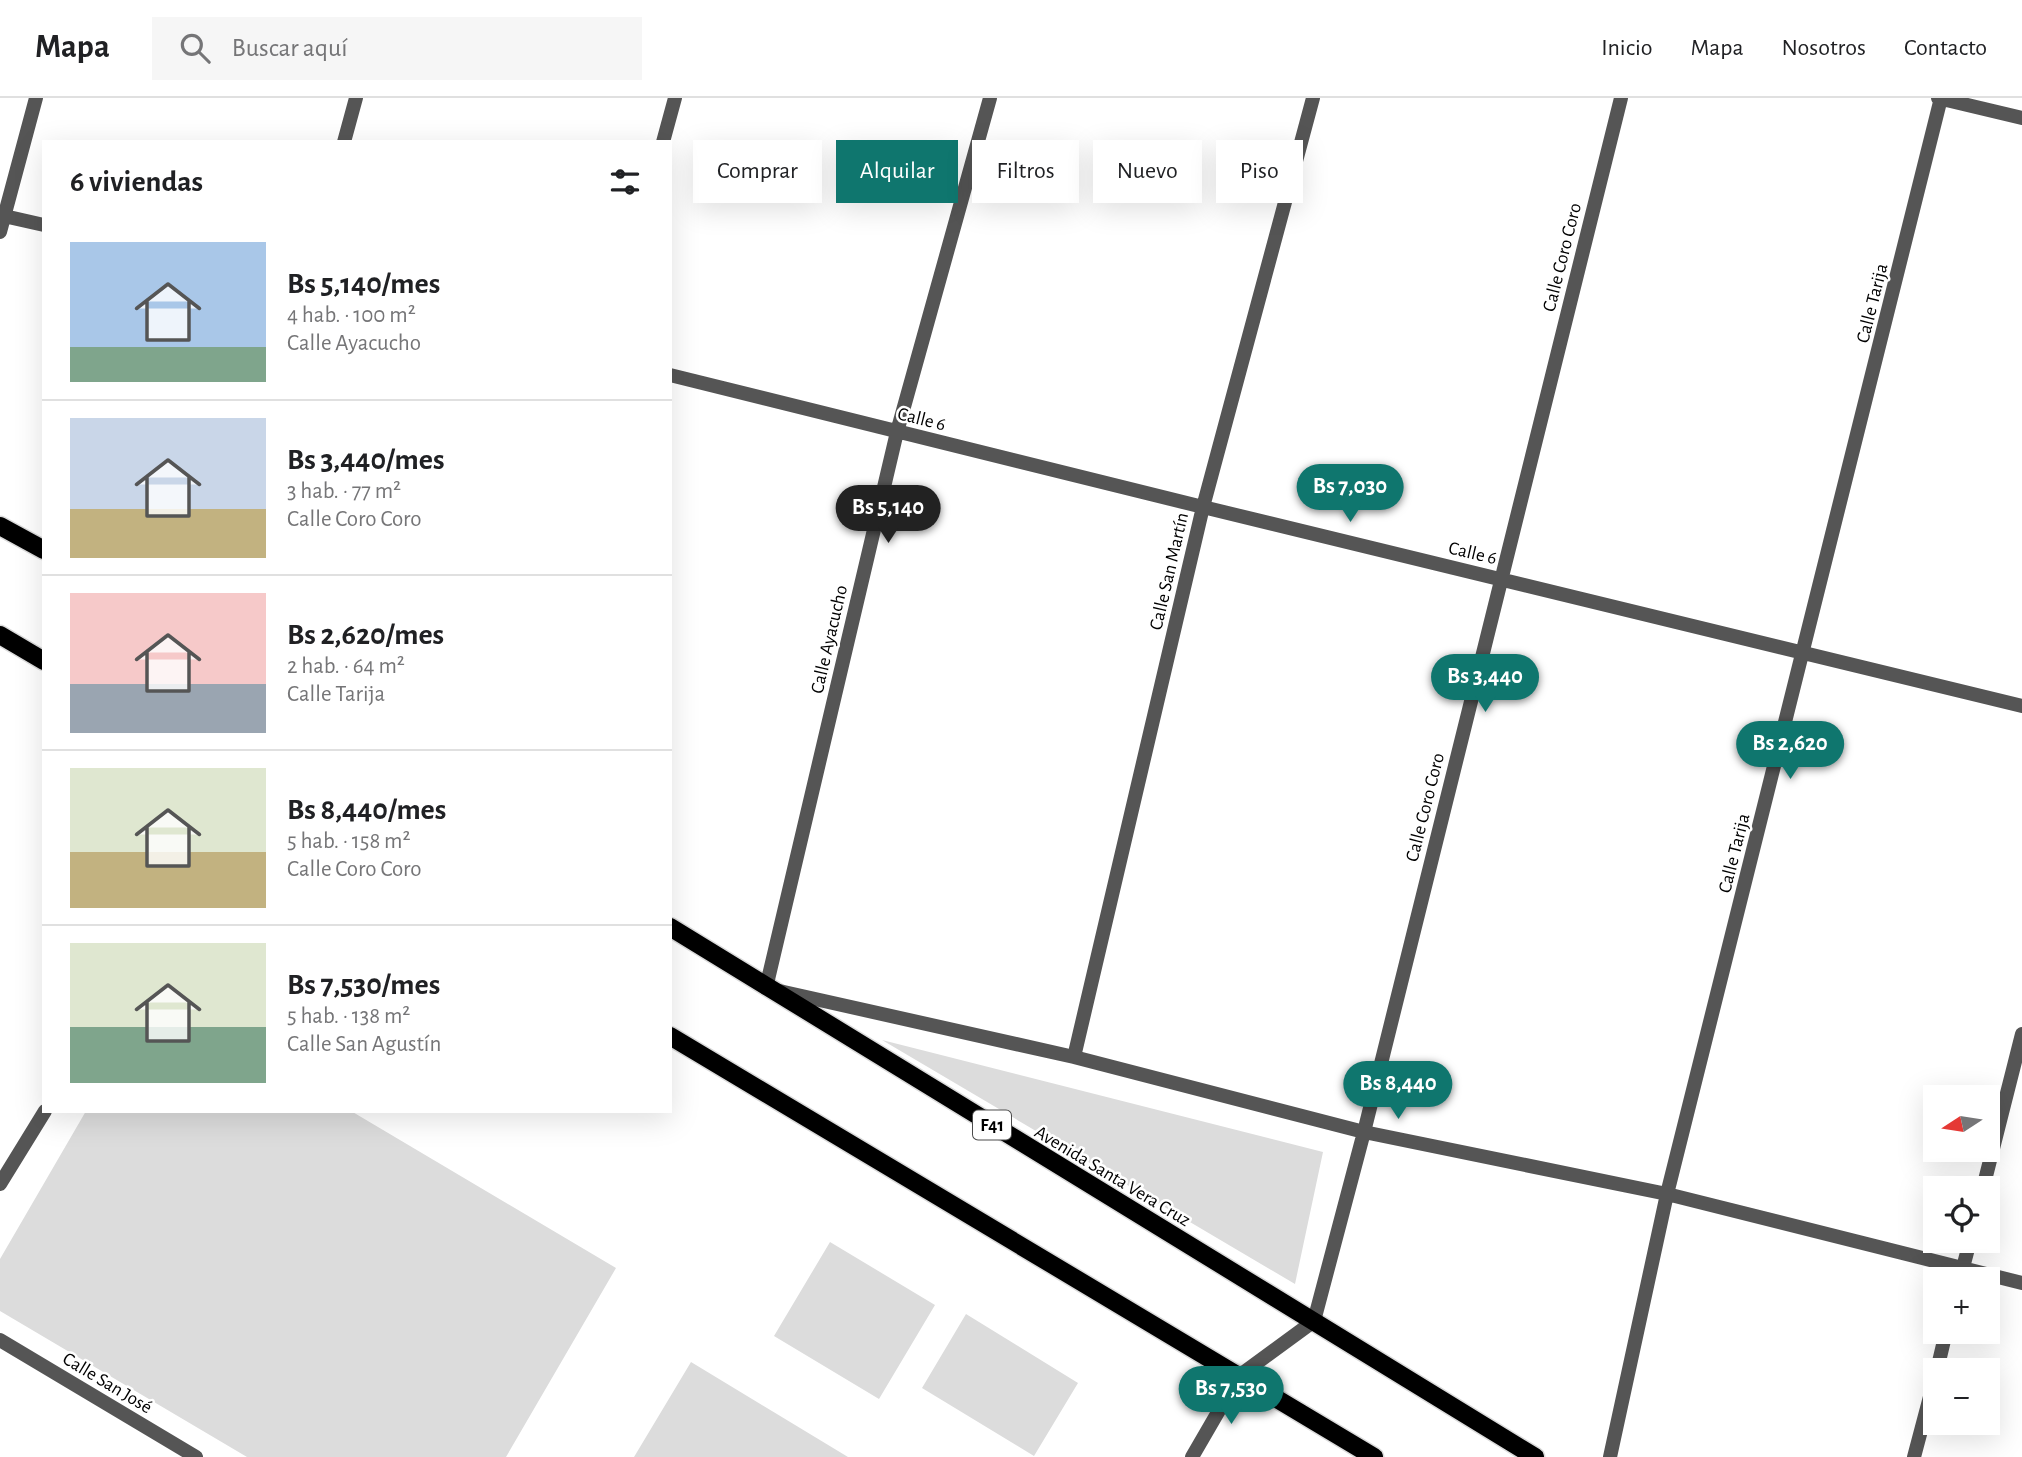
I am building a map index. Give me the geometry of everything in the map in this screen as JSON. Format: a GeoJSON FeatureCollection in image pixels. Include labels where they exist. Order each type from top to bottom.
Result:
{"type":"FeatureCollection","features":[{"type":"Feature","properties":{"kind":"main road"},"geometry":{"type":"LineString","coordinates":[[0,526],[42,549]]}},
{"type":"Feature","properties":{"kind":"main road"},"geometry":{"type":"LineString","coordinates":[[3,642],[42,660]]}},
{"type":"Feature","properties":{"kind":"main road","name":"Avenida Santa Vera Cruz"},"geometry":{"type":"LineString","coordinates":[[672,928],[1535,1457]]}},
{"type":"Feature","properties":{"kind":"main road"},"geometry":{"type":"LineString","coordinates":[[672,1037],[1374,1457]]}},
{"type":"Feature","properties":{"kind":"street"},"geometry":{"type":"LineString","coordinates":[[0,232],[2,216],[36,98]]}},
{"type":"Feature","properties":{"kind":"street"},"geometry":{"type":"LineString","coordinates":[[345,140],[356,98]]}},
{"type":"Feature","properties":{"kind":"street"},"geometry":{"type":"LineString","coordinates":[[664,140],[675,98]]}},
{"type":"Feature","properties":{"kind":"street","name":"Calle Ayacucho"},"geometry":{"type":"LineString","coordinates":[[766,988],[897,432],[990,98]]}},
{"type":"Feature","properties":{"kind":"street","name":"Calle San Martín"},"geometry":{"type":"LineString","coordinates":[[1074,1056],[1203,507],[1313,98]]}},
{"type":"Feature","properties":{"kind":"street","name":"Calle Coro Coro"},"geometry":{"type":"LineString","coordinates":[[1314,1321],[1364,1132],[1620,98]]}},
{"type":"Feature","properties":{"kind":"street"},"geometry":{"type":"LineString","coordinates":[[1940,98],[2022,118]]}},
{"type":"Feature","properties":{"kind":"street","name":"Calle Tarija"},"geometry":{"type":"LineString","coordinates":[[1611,1457],[1667,1194],[1804,653],[1940,98]]}},
{"type":"Feature","properties":{"kind":"street"},"geometry":{"type":"LineString","coordinates":[[2,216],[42,225]]}},
{"type":"Feature","properties":{"kind":"street","name":"Calle 6"},"geometry":{"type":"LineString","coordinates":[[672,376],[2022,706]]}},
{"type":"Feature","properties":{"kind":"street"},"geometry":{"type":"LineString","coordinates":[[766,988],[1074,1056],[1364,1132],[1667,1194],[1935,1267]]}},
{"type":"Feature","properties":{"kind":"street"},"geometry":{"type":"LineString","coordinates":[[1986,1176],[2022,1034]]}},
{"type":"Feature","properties":{"kind":"street"},"geometry":{"type":"LineString","coordinates":[[0,1184],[4,1168],[44,1113]]}},
{"type":"Feature","properties":{"kind":"street"},"geometry":{"type":"LineString","coordinates":[[2000,1280],[2022,1283]]}},
{"type":"Feature","properties":{"kind":"street"},"geometry":{"type":"LineString","coordinates":[[1192,1457],[1240,1376],[1314,1321]]}},
{"type":"Feature","properties":{"kind":"street","name":"Calle San José"},"geometry":{"type":"LineString","coordinates":[[0,1340],[196,1457]]}},
{"type":"Feature","properties":{"kind":"street"},"geometry":{"type":"LineString","coordinates":[[1914,1457],[1923,1422]]}},
{"type":"Feature","properties":{"kind":"shaded area"},"geometry":{"type":"Polygon","coordinates":[[[882,1040],[1323,1152],[1295,1284],[882,1040]]]}},
{"type":"Feature","properties":{"kind":"shaded area"},"geometry":{"type":"Polygon","coordinates":[[[85,1113],[354,1113],[616,1268],[506,1457],[247,1457],[0,1311],[0,1259],[85,1113]]]}},
{"type":"Feature","properties":{"kind":"shaded area"},"geometry":{"type":"Polygon","coordinates":[[[830,1242],[935,1305],[879,1399],[774,1336],[830,1242]]]}},
{"type":"Feature","properties":{"kind":"shaded area"},"geometry":{"type":"Polygon","coordinates":[[[966,1314],[1078,1383],[1034,1456],[922,1388],[966,1314]]]}},
{"type":"Feature","properties":{"kind":"shaded area"},"geometry":{"type":"Polygon","coordinates":[[[691,1362],[848,1457],[634,1457],[691,1362]]]}}]}
